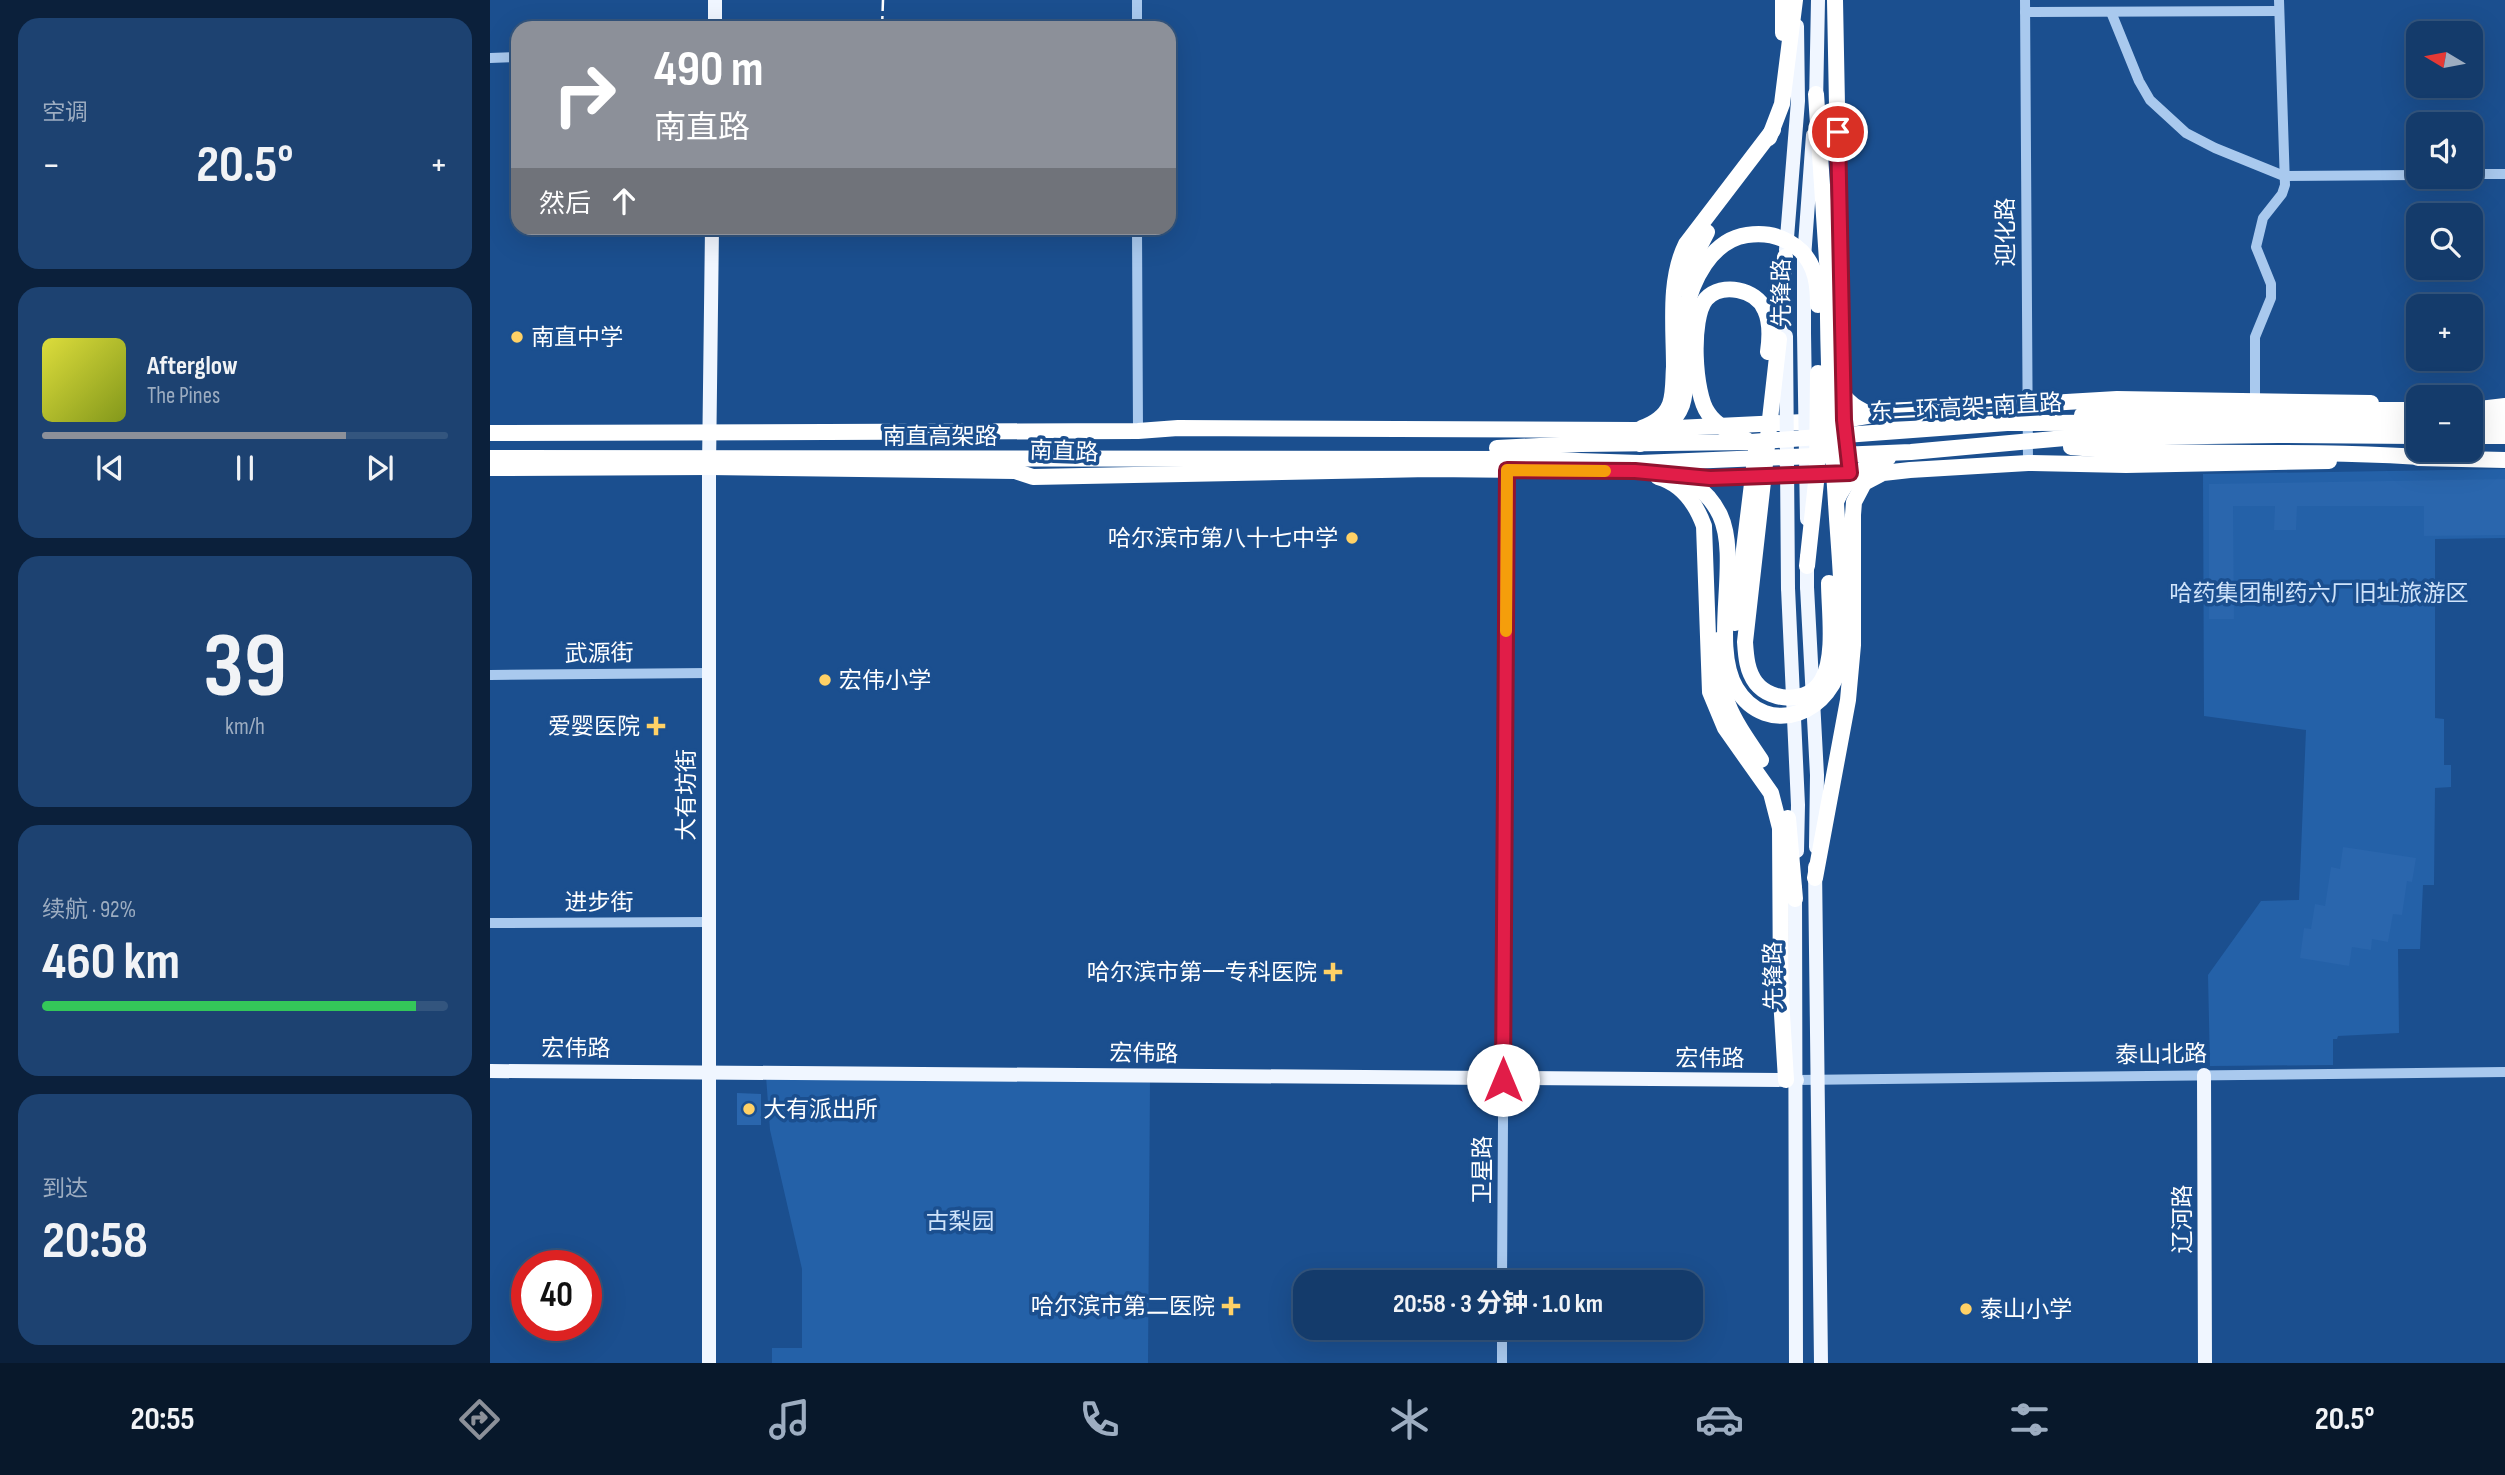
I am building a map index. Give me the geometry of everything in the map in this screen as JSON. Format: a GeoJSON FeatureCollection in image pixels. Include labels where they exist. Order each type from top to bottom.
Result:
{"type":"FeatureCollection","features":[{"type":"Feature","properties":{"kind":"highway"},"geometry":{"type":"LineString","coordinates":[[1782,104],[1783,0]]}},
{"type":"Feature","properties":{"kind":"highway"},"geometry":{"type":"LineString","coordinates":[[1638,437],[1674,420],[1682,402],[1685,386],[1685,284],[1694,253],[1745,182],[1773,130],[1782,104],[1796,0]]}},
{"type":"Feature","properties":{"kind":"highway"},"geometry":{"type":"LineString","coordinates":[[1638,467],[1687,478],[1706,495],[1722,519],[1725,534],[1728,661],[1737,688],[1757,708],[1772,713],[1786,715],[1811,709],[1830,691],[1837,679],[1841,646],[1835,365],[1835,0]]}},
{"type":"Feature","properties":{"kind":"highway"},"geometry":{"type":"LineString","coordinates":[[1816,94],[1835,365],[1850,473]]}},
{"type":"Feature","properties":{"kind":"highway"},"geometry":{"type":"LineString","coordinates":[[1638,437],[1669,407],[1673,391],[1675,297],[1679,258],[1686,244],[1773,130]]}},
{"type":"Feature","properties":{"kind":"highway"},"geometry":{"type":"LineString","coordinates":[[1685,315],[1692,291],[1709,258],[1728,241],[1743,236],[1778,237],[1795,246],[1814,271],[1818,303],[1817,473],[1807,566]]}},
{"type":"Feature","properties":{"kind":"highway"},"geometry":{"type":"LineString","coordinates":[[1786,257],[1782,338],[1745,642],[1746,664],[1756,682],[1774,696],[1798,697],[1817,687],[1823,679],[1829,654],[1829,534],[1833,508],[1844,484],[1872,462],[1911,452]]}},
{"type":"Feature","properties":{"kind":"highway"},"geometry":{"type":"LineString","coordinates":[[1727,705],[1769,327],[1766,312],[1757,299],[1742,291],[1726,289],[1707,298],[1699,312],[1698,388],[1709,415],[1727,430],[1751,442]]}},
{"type":"Feature","properties":{"kind":"highway"},"geometry":{"type":"LineString","coordinates":[[1835,365],[1840,392],[1856,408],[1880,416],[2117,399],[2406,403]]}},
{"type":"Feature","properties":{"kind":"highway"},"geometry":{"type":"LineString","coordinates":[[2483,404],[2505,405]]}},
{"type":"Feature","properties":{"kind":"highway"},"geometry":{"type":"LineString","coordinates":[[2483,408],[2505,405]]}},
{"type":"Feature","properties":{"kind":"highway"},"geometry":{"type":"LineString","coordinates":[[2007,423],[2126,410],[2406,410]]}},
{"type":"Feature","properties":{"kind":"highway"},"geometry":{"type":"LineString","coordinates":[[1638,437],[1911,413]]}},
{"type":"Feature","properties":{"kind":"highway"},"geometry":{"type":"LineString","coordinates":[[2483,421],[2505,421]]}},
{"type":"Feature","properties":{"kind":"highway","name":"东二环高架-南直路"},"geometry":{"type":"LineString","coordinates":[[1513,459],[1581,444],[1638,437],[1751,442],[2007,423],[2406,422]]}},
{"type":"Feature","properties":{"kind":"highway"},"geometry":{"type":"LineString","coordinates":[[1178,428],[1204,435],[1515,437],[1581,444]]}},
{"type":"Feature","properties":{"kind":"highway","name":"南直路"},"geometry":{"type":"LineString","coordinates":[[490,433],[1138,431],[1178,428],[1638,437]]}},
{"type":"Feature","properties":{"kind":"highway","name":"东二环高架-南直路"},"geometry":{"type":"LineString","coordinates":[[1513,459],[1638,467],[1911,452],[2065,438],[2406,436]]}},
{"type":"Feature","properties":{"kind":"highway"},"geometry":{"type":"LineString","coordinates":[[2483,436],[2505,436]]}},
{"type":"Feature","properties":{"kind":"highway"},"geometry":{"type":"LineString","coordinates":[[2012,442],[2125,452],[2406,456]]}},
{"type":"Feature","properties":{"kind":"highway","name":"南直高架路"},"geometry":{"type":"LineString","coordinates":[[490,447],[1513,459]]}},
{"type":"Feature","properties":{"kind":"highway","name":"南直高架路"},"geometry":{"type":"LineString","coordinates":[[490,458],[1513,459]]}},
{"type":"Feature","properties":{"kind":"highway","name":"南直路"},"geometry":{"type":"LineString","coordinates":[[490,468],[709,467],[1015,471],[1033,477],[1513,459],[1638,467]]}},
{"type":"Feature","properties":{"kind":"highway"},"geometry":{"type":"LineString","coordinates":[[1815,878],[1848,700],[1853,645],[1853,515],[1854,502],[1864,483],[1883,473],[2028,463],[2126,465],[2406,459]]}},
{"type":"Feature","properties":{"kind":"highway"},"geometry":{"type":"LineString","coordinates":[[2483,459],[2505,460]]}},
{"type":"Feature","properties":{"kind":"highway"},"geometry":{"type":"LineString","coordinates":[[1033,477],[1050,470],[1549,468],[1585,463]]}},
{"type":"Feature","properties":{"kind":"highway"},"geometry":{"type":"LineString","coordinates":[[1638,467],[1710,478],[1850,473],[1864,483]]}},
{"type":"Feature","properties":{"kind":"highway"},"geometry":{"type":"LineString","coordinates":[[1638,467],[1677,486],[1699,510],[1704,526],[1710,692],[1725,728],[1766,784],[1778,816],[1781,998],[1792,1080]]}},
{"type":"Feature","properties":{"kind":"highway"},"geometry":{"type":"LineString","coordinates":[[1706,495],[1714,540],[1720,680],[1727,705],[1785,801],[1791,835],[1795,899]]}},
{"type":"Feature","properties":{"kind":"main road"},"geometry":{"type":"LineString","coordinates":[[715,0],[715,21]]}},
{"type":"Feature","properties":{"kind":"main road","name":"先锋路"},"geometry":{"type":"LineString","coordinates":[[1786,257],[1798,101],[1796,0]]}},
{"type":"Feature","properties":{"kind":"main road","name":"先锋路"},"geometry":{"type":"LineString","coordinates":[[1818,0],[1816,94],[1804,258],[1804,333],[1807,587],[1817,775],[1815,878],[1821,1363]]}},
{"type":"Feature","properties":{"kind":"main road","name":"大有坊街"},"geometry":{"type":"LineString","coordinates":[[709,1363],[709,432],[712,235]]}},
{"type":"Feature","properties":{"kind":"main road","name":"先锋路"},"geometry":{"type":"LineString","coordinates":[[1782,338],[1788,588],[1798,805],[1792,1080],[1796,1363]]}},
{"type":"Feature","properties":{"kind":"main road","name":"宏伟路"},"geometry":{"type":"LineString","coordinates":[[490,1071],[708,1070],[1503,1080],[1792,1080]]}},
{"type":"Feature","properties":{"kind":"main road","name":"辽河路"},"geometry":{"type":"LineString","coordinates":[[2200,1363],[2201,1075]]}},
{"type":"Feature","properties":{"kind":"main road","name":"辽河路"},"geometry":{"type":"LineString","coordinates":[[2201,1075],[2206,1363]]}},
{"type":"Feature","properties":{"kind":"street"},"geometry":{"type":"LineString","coordinates":[[1137,0],[1137,21]]}},
{"type":"Feature","properties":{"kind":"street"},"geometry":{"type":"LineString","coordinates":[[2025,6],[2111,12],[2279,6],[2285,185],[2282,194],[2263,218],[2256,247],[2271,284],[2271,298],[2255,337],[2255,400]]}},
{"type":"Feature","properties":{"kind":"street","name":"迎化路"},"geometry":{"type":"LineString","coordinates":[[2025,6],[2021,405],[2028,463]]}},
{"type":"Feature","properties":{"kind":"street"},"geometry":{"type":"LineString","coordinates":[[2111,12],[2139,81],[2162,114],[2186,133],[2284,176],[2406,175]]}},
{"type":"Feature","properties":{"kind":"street"},"geometry":{"type":"LineString","coordinates":[[490,58],[511,57]]}},
{"type":"Feature","properties":{"kind":"street"},"geometry":{"type":"LineString","coordinates":[[2483,174],[2505,174]]}},
{"type":"Feature","properties":{"kind":"street"},"geometry":{"type":"LineString","coordinates":[[1137,235],[1138,431]]}},
{"type":"Feature","properties":{"kind":"street"},"geometry":{"type":"LineString","coordinates":[[1638,437],[1638,467]]}},
{"type":"Feature","properties":{"kind":"street","name":"卫星路"},"geometry":{"type":"LineString","coordinates":[[1502,1270],[1513,459]]}},
{"type":"Feature","properties":{"kind":"street","name":"武源街"},"geometry":{"type":"LineString","coordinates":[[490,675],[709,673]]}},
{"type":"Feature","properties":{"kind":"street","name":"进步街"},"geometry":{"type":"LineString","coordinates":[[490,923],[708,922]]}},
{"type":"Feature","properties":{"kind":"street","name":"泰山北路"},"geometry":{"type":"LineString","coordinates":[[1792,1080],[2505,1072]]}},
{"type":"Feature","properties":{"kind":"street"},"geometry":{"type":"LineString","coordinates":[[1502,1340],[1502,1363]]}},
{"type":"Feature","properties":{"kind":"green space","name":"哈药集团制药六厂旧址旅游区"},"geometry":{"type":"Polygon","coordinates":[[[2505,469],[2505,538],[2435,539],[2435,718],[2444,719],[2444,765],[2451,765],[2451,787],[2435,788],[2434,885],[2423,885],[2420,949],[2398,949],[2399,1033],[2338,1036],[2333,1039],[2333,1065],[2210,1066],[2208,975],[2261,901],[2299,900],[2306,730],[2204,716],[2203,474],[2505,469]]]}},
{"type":"Feature","properties":{"kind":"green space","name":"古梨园"},"geometry":{"type":"Polygon","coordinates":[[[766,1076],[1150,1082],[1148,1363],[772,1363],[772,1348],[802,1348],[802,1269],[770,1130],[766,1076]]]}},
{"type":"Feature","properties":{"kind":"building"},"geometry":{"type":"Polygon","coordinates":[[[2505,479],[2505,535],[2424,536],[2424,506],[2297,506],[2296,530],[2274,530],[2275,506],[2233,506],[2234,619],[2209,619],[2209,484],[2505,479]]]}},
{"type":"Feature","properties":{"kind":"building"},"geometry":{"type":"Polygon","coordinates":[[[2343,847],[2416,858],[2412,882],[2407,881],[2402,915],[2393,914],[2388,942],[2372,939],[2371,950],[2352,947],[2349,966],[2300,958],[2304,928],[2311,929],[2315,904],[2325,906],[2331,867],[2340,869],[2343,847]]]}},
{"type":"Feature","properties":{"kind":"building","name":"大有派出所"},"geometry":{"type":"Polygon","coordinates":[[[737,1093],[761,1094],[761,1125],[737,1125],[737,1093]]]}},
{"type":"Feature","properties":{"kind":"railway"},"geometry":{"type":"LineString","coordinates":[[882,21],[883,0]]}},
{"type":"Feature","properties":{"kind":"slow traffic"},"geometry":{"type":"LineString","coordinates":[[1506,631],[1507,470],[1605,471]]}},
{"type":"Feature","properties":{"kind":"place","name":"南直中学"},"geometry":{"type":"Point","coordinates":[517,337]}},
{"type":"Feature","properties":{"kind":"place","name":"哈尔滨市第八十七中学"},"geometry":{"type":"Point","coordinates":[1352,538]}},
{"type":"Feature","properties":{"kind":"place","name":"宏伟小学"},"geometry":{"type":"Point","coordinates":[825,680]}},
{"type":"Feature","properties":{"kind":"place","name":"爱婴医院"},"geometry":{"type":"Point","coordinates":[656,726]}},
{"type":"Feature","properties":{"kind":"place","name":"哈尔滨市第一专科医院"},"geometry":{"type":"Point","coordinates":[1333,972]}},
{"type":"Feature","properties":{"kind":"place","name":"大有派出所"},"geometry":{"type":"Point","coordinates":[749,1109]}},
{"type":"Feature","properties":{"kind":"place","name":"哈尔滨市第二医院"},"geometry":{"type":"Point","coordinates":[1231,1306]}},
{"type":"Feature","properties":{"kind":"place","name":"泰山小学"},"geometry":{"type":"Point","coordinates":[1966,1309]}},
{"type":"Feature","properties":{"kind":"route"},"geometry":{"type":"LineString","coordinates":[[1503,1080],[1507,470],[1635,471],[1710,478],[1850,473],[1844,420],[1838,132]]}}]}
